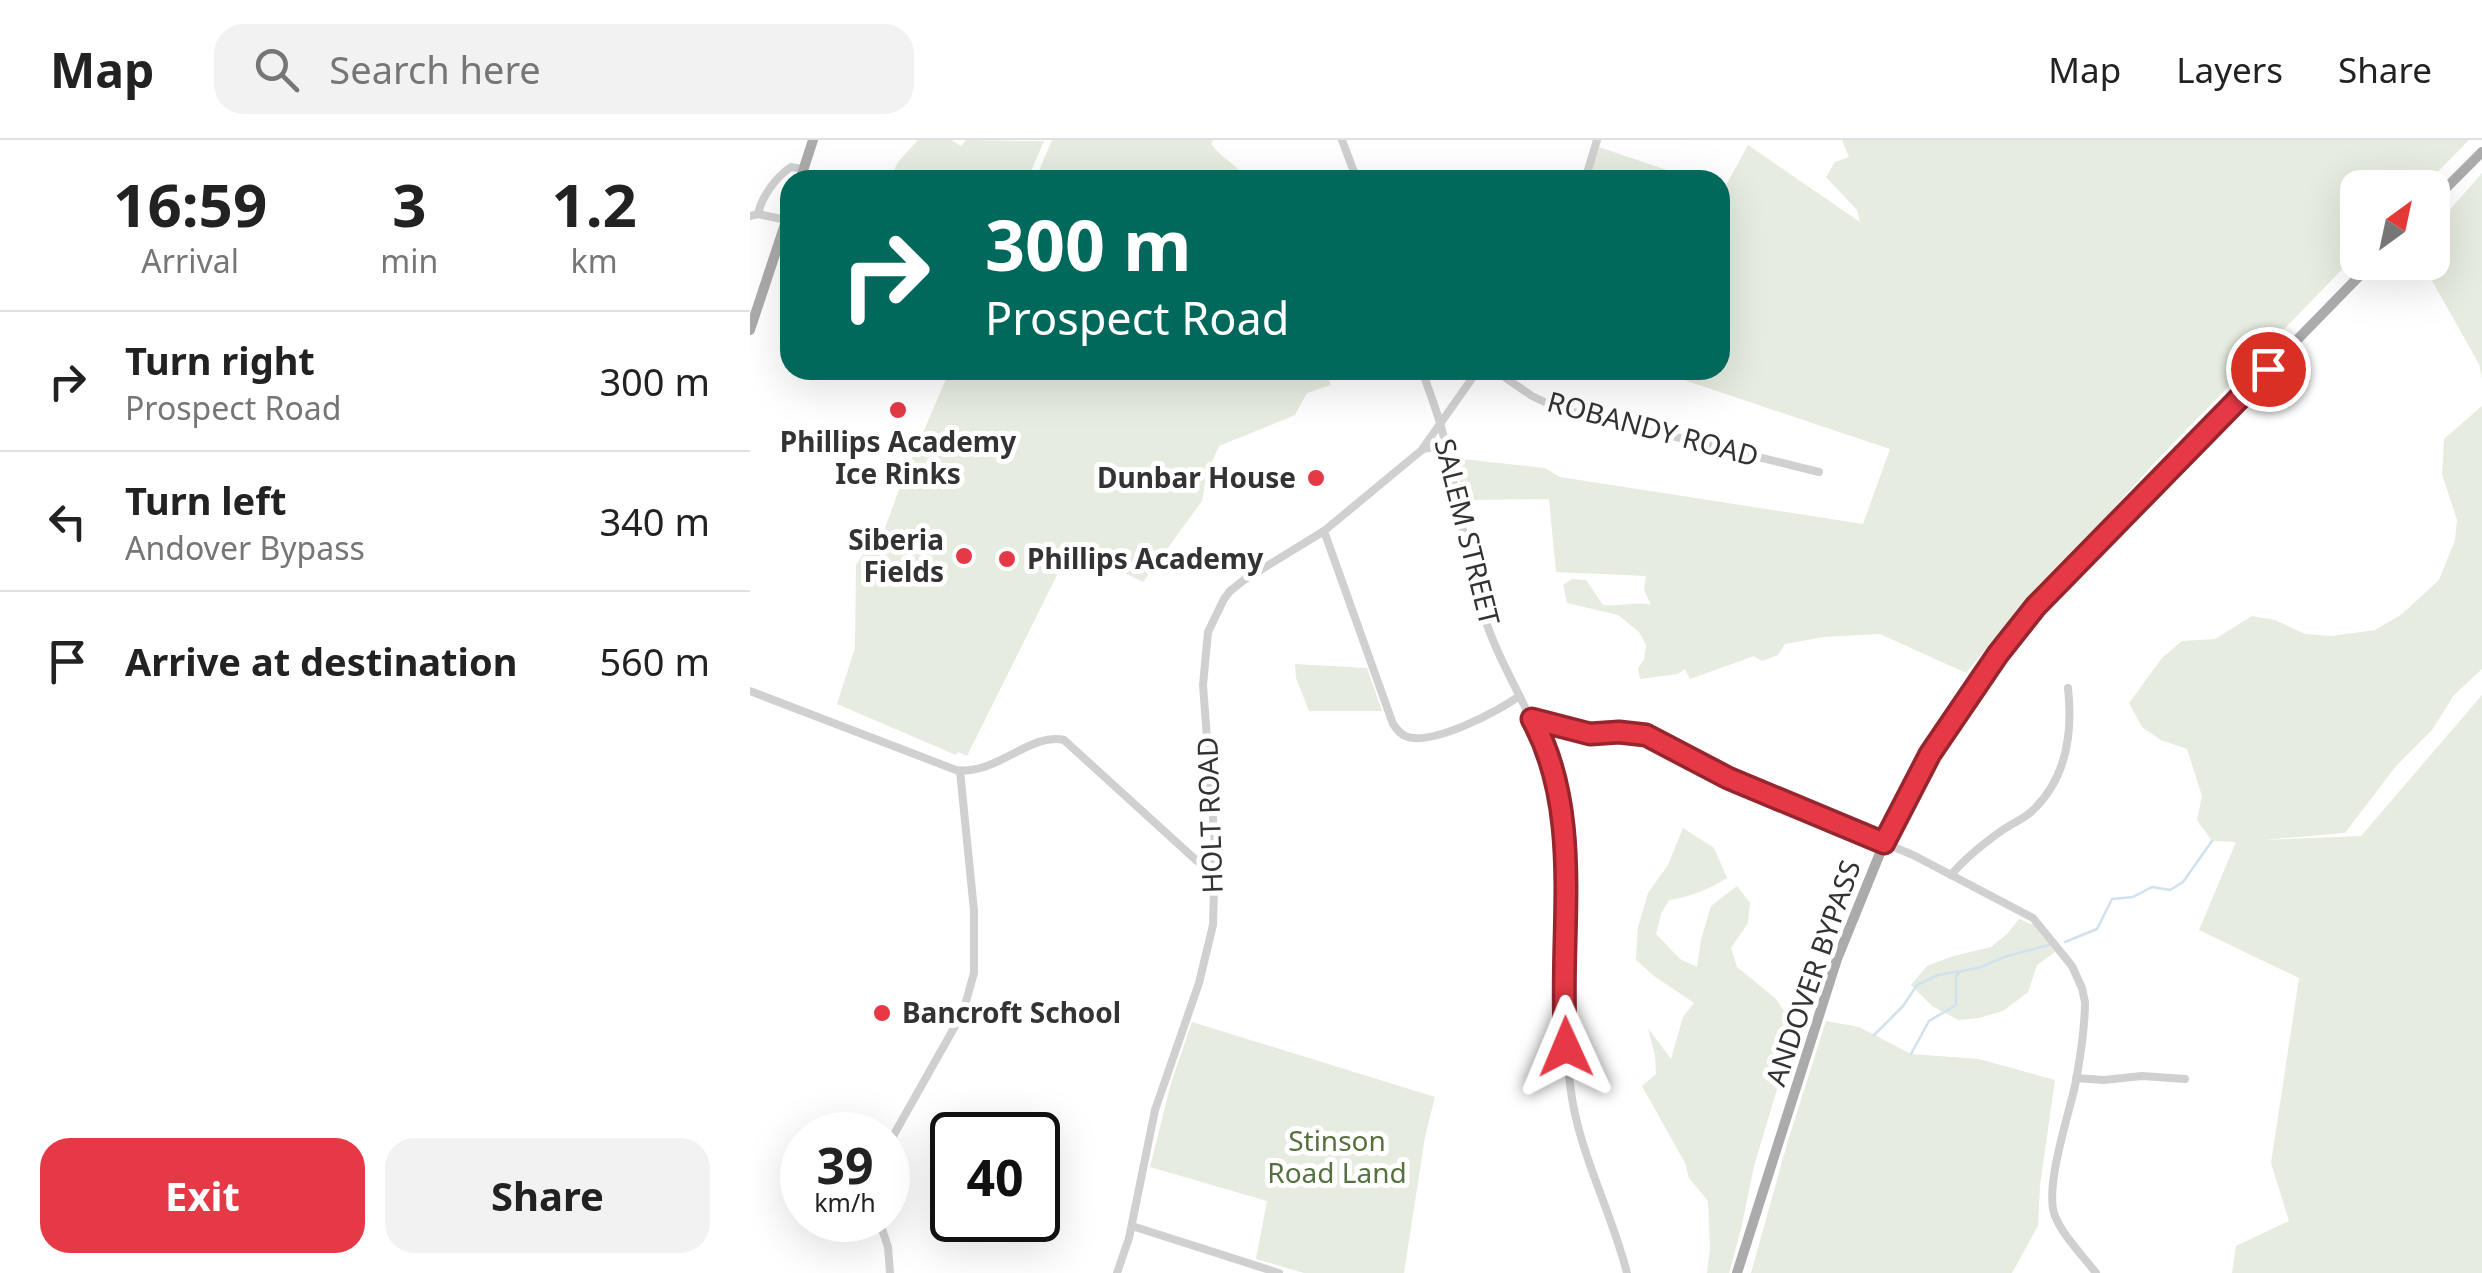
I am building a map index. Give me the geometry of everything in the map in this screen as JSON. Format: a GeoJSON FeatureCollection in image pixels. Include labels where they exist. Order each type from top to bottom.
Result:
{"type":"FeatureCollection","features":[{"type":"Feature","properties":{"kind":"main road"},"geometry":{"type":"LineString","coordinates":[[802,170],[813,140]]}},
{"type":"Feature","properties":{"kind":"main road"},"geometry":{"type":"LineString","coordinates":[[2450,184],[2482,152]]}},
{"type":"Feature","properties":{"kind":"main road"},"geometry":{"type":"LineString","coordinates":[[750,330],[780,239]]}},
{"type":"Feature","properties":{"kind":"main road","name":"ANDOVER BYPASS"},"geometry":{"type":"LineString","coordinates":[[1736,1273],[1838,959],[1884,843],[1930,754],[1981,677],[2036,606],[2354,280]]}},
{"type":"Feature","properties":{"kind":"street"},"geometry":{"type":"LineString","coordinates":[[1342,140],[1354,170]]}},
{"type":"Feature","properties":{"kind":"street"},"geometry":{"type":"LineString","coordinates":[[1588,170],[1596,140]]}},
{"type":"Feature","properties":{"kind":"street"},"geometry":{"type":"LineString","coordinates":[[780,177],[754,215],[780,215]]}},
{"type":"Feature","properties":{"kind":"street","name":"SALEM STREET"},"geometry":{"type":"LineString","coordinates":[[1425,380],[1445,442],[1483,613],[1497,652],[1541,736],[1555,779],[1562,819],[1565,1033],[1572,1102],[1627,1273]]}},
{"type":"Feature","properties":{"kind":"street","name":"HOLT ROAD"},"geometry":{"type":"LineString","coordinates":[[1117,1273],[1132,1226],[1155,1110],[1206,961],[1213,925],[1213,801],[1203,685],[1209,630],[1230,591],[1324,532],[1423,448],[1471,380]]}},
{"type":"Feature","properties":{"kind":"street","name":"ROBANDY ROAD"},"geometry":{"type":"LineString","coordinates":[[1509,380],[1557,408],[1819,472]]}},
{"type":"Feature","properties":{"kind":"street","name":"HOLT ROAD"},"geometry":{"type":"LineString","coordinates":[[1423,448],[1445,442]]}},
{"type":"Feature","properties":{"kind":"street"},"geometry":{"type":"LineString","coordinates":[[1324,532],[1393,724],[1400,732],[1424,738],[1465,726],[1519,696]]}},
{"type":"Feature","properties":{"kind":"street"},"geometry":{"type":"LineString","coordinates":[[1952,876],[1974,850],[2031,812],[2050,789],[2068,740],[2068,688]]}},
{"type":"Feature","properties":{"kind":"street"},"geometry":{"type":"LineString","coordinates":[[750,690],[960,771],[977,770],[1044,739],[1064,740],[1205,868],[1214,870]]}},
{"type":"Feature","properties":{"kind":"street"},"geometry":{"type":"LineString","coordinates":[[1532,719],[1590,734],[1646,735],[1728,778],[1914,855],[2033,918],[2072,966],[2085,1002],[2053,1206],[2061,1227],[2096,1273]]}},
{"type":"Feature","properties":{"kind":"street"},"geometry":{"type":"LineString","coordinates":[[907,1112],[964,1012],[974,973],[974,911],[960,771]]}},
{"type":"Feature","properties":{"kind":"street"},"geometry":{"type":"LineString","coordinates":[[2076,1078],[2185,1079]]}},
{"type":"Feature","properties":{"kind":"street"},"geometry":{"type":"LineString","coordinates":[[1132,1226],[1278,1273]]}},
{"type":"Feature","properties":{"kind":"street"},"geometry":{"type":"LineString","coordinates":[[886,1242],[890,1273]]}},
{"type":"Feature","properties":{"kind":"green space"},"geometry":{"type":"Polygon","coordinates":[[[918,140],[951,140],[961,146],[966,140],[1044,141],[1031,170],[894,170],[918,140]]]}},
{"type":"Feature","properties":{"kind":"green space"},"geometry":{"type":"Polygon","coordinates":[[[1052,140],[1213,140],[1211,144],[1239,170],[1039,170],[1052,140]]]}},
{"type":"Feature","properties":{"kind":"green space"},"geometry":{"type":"Polygon","coordinates":[[[1842,140],[2469,140],[2440,170],[2340,170],[2340,272],[2039,584],[1966,673],[1880,634],[1785,644],[1778,655],[1762,661],[1754,656],[1690,679],[1685,669],[1678,674],[1640,679],[1638,668],[1644,660],[1646,645],[1639,632],[1618,615],[1567,603],[1563,585],[1572,579],[1586,580],[1603,605],[1651,605],[1644,590],[1646,576],[1556,572],[1549,499],[1464,500],[1454,458],[1545,468],[1560,477],[1863,524],[1890,449],[1684,380],[1730,380],[1730,178],[1748,145],[1860,222],[1857,210],[1826,177],[1835,162],[1849,157],[1842,140]]]}},
{"type":"Feature","properties":{"kind":"green space"},"geometry":{"type":"Polygon","coordinates":[[[1599,147],[1667,170],[1591,170],[1599,147]]]}},
{"type":"Feature","properties":{"kind":"green space"},"geometry":{"type":"Polygon","coordinates":[[[2482,173],[2482,378],[2479,364],[2432,280],[2450,280],[2450,210],[2482,173]]]}},
{"type":"Feature","properties":{"kind":"green space","name":"Siberia Fields"},"geometry":{"type":"Polygon","coordinates":[[[946,380],[1329,380],[1331,385],[1307,393],[1295,415],[1219,446],[1207,473],[1202,501],[1143,582],[1071,547],[967,756],[958,752],[956,755],[837,704],[855,648],[856,565],[871,542],[880,542],[946,380]]]}},
{"type":"Feature","properties":{"kind":"green space"},"geometry":{"type":"Polygon","coordinates":[[[2482,406],[2482,669],[2454,695],[2432,730],[2396,766],[2345,833],[2263,840],[2361,836],[2482,695],[2482,1273],[2232,1273],[2236,1246],[2289,1221],[2271,1163],[2299,978],[2199,930],[2236,842],[2212,841],[2197,820],[2202,796],[2187,749],[2161,740],[2142,727],[2129,703],[2162,658],[2182,641],[2215,639],[2252,616],[2275,620],[2305,634],[2332,636],[2375,630],[2402,614],[2439,580],[2455,540],[2457,520],[2442,474],[2444,439],[2482,406]]]}},
{"type":"Feature","properties":{"kind":"green space"},"geometry":{"type":"Polygon","coordinates":[[[1295,664],[1367,668],[1382,711],[1309,711],[1296,678],[1295,664]]]}},
{"type":"Feature","properties":{"kind":"green space"},"geometry":{"type":"Polygon","coordinates":[[[1683,828],[1714,848],[1727,878],[1700,892],[1669,900],[1656,934],[1680,959],[1697,967],[1711,906],[1737,886],[1750,903],[1748,923],[1731,948],[1737,967],[1775,998],[1793,1023],[1791,1043],[1754,1166],[1729,1273],[1707,1273],[1708,1201],[1689,1178],[1685,1163],[1642,1086],[1656,1074],[1648,1028],[1671,1059],[1683,1017],[1694,1003],[1636,960],[1638,927],[1648,893],[1668,865],[1683,828]]]}},
{"type":"Feature","properties":{"kind":"green space"},"geometry":{"type":"Polygon","coordinates":[[[2019,919],[2034,925],[2055,952],[2037,965],[2028,992],[2003,1011],[1958,1020],[1932,1006],[1911,985],[1927,966],[1991,947],[2019,919]]]}},
{"type":"Feature","properties":{"kind":"green space"},"geometry":{"type":"Polygon","coordinates":[[[1826,1021],[1859,1027],[1911,1054],[1979,1059],[2055,1080],[2038,1226],[2012,1273],[1751,1273],[1826,1021]]]}},
{"type":"Feature","properties":{"kind":"green space","name":"Stinson Road Land"},"geometry":{"type":"Polygon","coordinates":[[[1192,1022],[1435,1097],[1404,1273],[1304,1273],[1256,1259],[1267,1201],[1150,1167],[1171,1083],[1192,1022]]]}},
{"type":"Feature","properties":{"kind":"waterway"},"geometry":{"type":"LineString","coordinates":[[2065,942],[2097,929],[2112,899],[2133,897],[2152,887],[2170,890],[2183,882],[2212,841]]}},
{"type":"Feature","properties":{"kind":"waterway"},"geometry":{"type":"LineString","coordinates":[[1874,1035],[1903,1006],[1917,985],[1938,975],[1978,968],[2049,945]]}},
{"type":"Feature","properties":{"kind":"waterway"},"geometry":{"type":"LineString","coordinates":[[1911,1054],[1929,1021],[1956,1005],[1956,976],[1960,972]]}},
{"type":"Feature","properties":{"kind":"place","name":"Phillips Academy Ice Rinks"},"geometry":{"type":"Point","coordinates":[898,410]}},
{"type":"Feature","properties":{"kind":"place","name":"Dunbar House"},"geometry":{"type":"Point","coordinates":[1316,478]}},
{"type":"Feature","properties":{"kind":"place","name":"Siberia Fields"},"geometry":{"type":"Point","coordinates":[964,556]}},
{"type":"Feature","properties":{"kind":"place","name":"Phillips Academy"},"geometry":{"type":"Point","coordinates":[1007,559]}},
{"type":"Feature","properties":{"kind":"place","name":"Bancroft School"},"geometry":{"type":"Point","coordinates":[882,1013]}},
{"type":"Feature","properties":{"kind":"route"},"geometry":{"type":"LineString","coordinates":[[1566,1047],[1566,922],[1560,799],[1532,719],[1590,734],[1646,735],[1728,778],[1884,843],[1930,754],[1981,677],[2036,606],[2268,369]]}}]}
